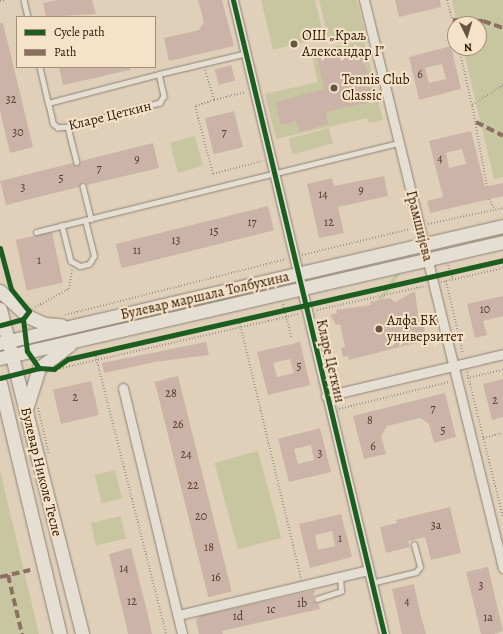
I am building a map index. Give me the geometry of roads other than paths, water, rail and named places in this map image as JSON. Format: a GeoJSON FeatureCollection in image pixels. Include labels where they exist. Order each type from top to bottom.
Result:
{"type":"FeatureCollection","features":[{"type":"Feature","properties":{"kind":"street","name":"Кларе Цеткин"},"geometry":{"type":"LineString","coordinates":[[233,0],[247,53],[329,411],[384,634]]}},
{"type":"Feature","properties":{"kind":"street","name":"Грамшијева"},"geometry":{"type":"LineString","coordinates":[[364,0],[503,568]]}},
{"type":"Feature","properties":{"kind":"street","name":"Булевар маршала Толбухина"},"geometry":{"type":"LineString","coordinates":[[4,342],[298,275],[503,226]]}},
{"type":"Feature","properties":{"kind":"street","name":"Булевар маршала Толбухина"},"geometry":{"type":"LineString","coordinates":[[6,356],[503,242]]}},
{"type":"Feature","properties":{"kind":"street"},"geometry":{"type":"LineString","coordinates":[[0,291],[28,313],[46,324],[75,326]]}},
{"type":"Feature","properties":{"kind":"street","name":"Булевар Николе Тесле"},"geometry":{"type":"LineString","coordinates":[[0,309],[6,356],[25,410],[82,634]]}},
{"type":"Feature","properties":{"kind":"street"},"geometry":{"type":"LineString","coordinates":[[25,410],[39,368],[77,340]]}},
{"type":"Feature","properties":{"kind":"street"},"geometry":{"type":"LineString","coordinates":[[454,366],[503,354]]}},
{"type":"Feature","properties":{"kind":"street","name":"Кларе Цеткин"},"geometry":{"type":"LineString","coordinates":[[326,396],[454,366]]}},
{"type":"Feature","properties":{"kind":"street","name":"Булевар Николе Тесле"},"geometry":{"type":"LineString","coordinates":[[0,383],[60,634]]}},
{"type":"Feature","properties":{"kind":"street"},"geometry":{"type":"LineString","coordinates":[[123,388],[182,634]]}},
{"type":"Feature","properties":{"kind":"street"},"geometry":{"type":"LineString","coordinates":[[178,615],[368,570]]}},
{"type":"Feature","properties":{"kind":"lane"},"geometry":{"type":"LineString","coordinates":[[24,0],[28,16]]}},
{"type":"Feature","properties":{"kind":"lane","name":"Кларе Цеткин"},"geometry":{"type":"LineString","coordinates":[[48,102],[247,53]]}},
{"type":"Feature","properties":{"kind":"lane","name":"Кларе Цеткин"},"geometry":{"type":"LineString","coordinates":[[40,68],[48,102],[56,127],[68,127],[160,103],[164,96],[159,74]]}},
{"type":"Feature","properties":{"kind":"lane"},"geometry":{"type":"LineString","coordinates":[[68,127],[77,162]]}},
{"type":"Feature","properties":{"kind":"lane"},"geometry":{"type":"LineString","coordinates":[[36,232],[399,143]]}},
{"type":"Feature","properties":{"kind":"lane"},"geometry":{"type":"LineString","coordinates":[[83,186],[92,219]]}},
{"type":"Feature","properties":{"kind":"lane"},"geometry":{"type":"LineString","coordinates":[[62,226],[74,264],[89,264],[93,258],[85,220]]}},
{"type":"Feature","properties":{"kind":"lane"},"geometry":{"type":"LineString","coordinates":[[371,583],[416,572],[420,567],[414,545]]}},
{"type":"Feature","properties":{"kind":"lane"},"geometry":{"type":"LineString","coordinates":[[318,599],[341,591],[340,576]]}},
{"type":"Feature","properties":{"kind":"place","name":"ОШ „Краљ Александар I”"},"geometry":{"type":"Point","coordinates":[294,44]}},
{"type":"Feature","properties":{"kind":"place","name":"Tennis Club Classic"},"geometry":{"type":"Point","coordinates":[334,88]}},
{"type":"Feature","properties":{"kind":"place","name":"Алфа БК универзитет"},"geometry":{"type":"Point","coordinates":[379,329]}}]}
